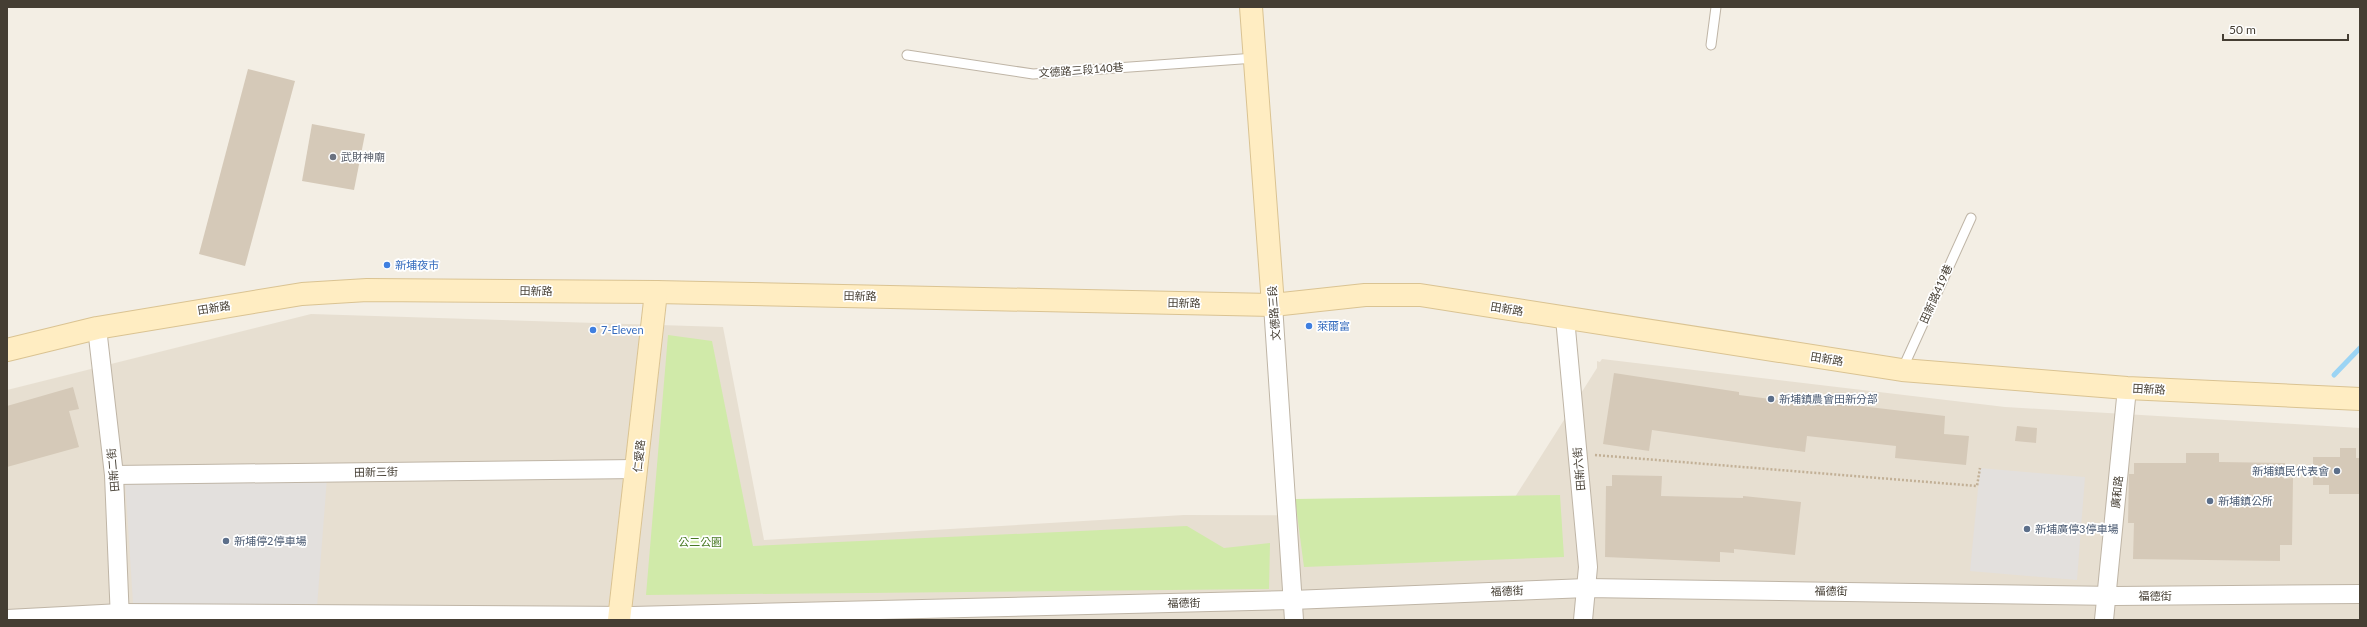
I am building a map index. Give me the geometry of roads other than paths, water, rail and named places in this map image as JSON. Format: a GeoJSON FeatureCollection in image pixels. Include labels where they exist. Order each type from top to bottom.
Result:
{"type":"FeatureCollection","features":[{"type":"Feature","properties":{"kind":"main road","name":"文德路三段"},"geometry":{"type":"LineString","coordinates":[[1251,7],[1274,305]]}},
{"type":"Feature","properties":{"kind":"main road","name":"田新路"},"geometry":{"type":"LineString","coordinates":[[7,350],[97,328],[302,294],[367,290],[656,292],[1274,305],[1365,295],[1420,295],[1902,370],[2127,388],[2360,399]]}},
{"type":"Feature","properties":{"kind":"main road","name":"仁愛路"},"geometry":{"type":"LineString","coordinates":[[619,618],[656,292]]}},
{"type":"Feature","properties":{"kind":"street","name":"文德路三段"},"geometry":{"type":"LineString","coordinates":[[1274,305],[1294,620]]}},
{"type":"Feature","properties":{"kind":"street","name":"田新六街"},"geometry":{"type":"LineString","coordinates":[[1565,318],[1588,567],[1583,620]]}},
{"type":"Feature","properties":{"kind":"street","name":"田新二街"},"geometry":{"type":"LineString","coordinates":[[97,328],[114,474],[121,616]]}},
{"type":"Feature","properties":{"kind":"street","name":"廣和路"},"geometry":{"type":"LineString","coordinates":[[2104,620],[2127,388]]}},
{"type":"Feature","properties":{"kind":"street","name":"田新三街"},"geometry":{"type":"LineString","coordinates":[[114,474],[637,469]]}},
{"type":"Feature","properties":{"kind":"street","name":"福德街"},"geometry":{"type":"LineString","coordinates":[[7,619],[121,616],[619,618],[1082,612],[1292,600],[1587,588],[2106,596],[2360,594]]}},
{"type":"Feature","properties":{"kind":"lane"},"geometry":{"type":"LineString","coordinates":[[1711,45],[1716,7]]}},
{"type":"Feature","properties":{"kind":"lane","name":"文德路三段140巷"},"geometry":{"type":"LineString","coordinates":[[907,55],[1033,74],[1255,58]]}},
{"type":"Feature","properties":{"kind":"lane","name":"田新路419巷"},"geometry":{"type":"LineString","coordinates":[[1902,370],[1971,218]]}},
{"type":"Feature","properties":{"kind":"waterway"},"geometry":{"type":"LineString","coordinates":[[2334,375],[2360,348]]}},
{"type":"Feature","properties":{"kind":"place","name":"武財神廟"},"geometry":{"type":"Point","coordinates":[333,157]}},
{"type":"Feature","properties":{"kind":"place","name":"新埔夜市"},"geometry":{"type":"Point","coordinates":[387,265]}},
{"type":"Feature","properties":{"kind":"place","name":"萊爾富"},"geometry":{"type":"Point","coordinates":[1309,326]}},
{"type":"Feature","properties":{"kind":"place","name":"7-Eleven"},"geometry":{"type":"Point","coordinates":[593,330]}},
{"type":"Feature","properties":{"kind":"place","name":"新埔鎮農會田新分部"},"geometry":{"type":"Point","coordinates":[1771,399]}},
{"type":"Feature","properties":{"kind":"place","name":"新埔鎮民代表會"},"geometry":{"type":"Point","coordinates":[2337,471]}},
{"type":"Feature","properties":{"kind":"place","name":"新埔鎮公所"},"geometry":{"type":"Point","coordinates":[2210,501]}},
{"type":"Feature","properties":{"kind":"place","name":"新埔廣停3停車場"},"geometry":{"type":"Point","coordinates":[2027,529]}},
{"type":"Feature","properties":{"kind":"place","name":"新埔停2停車場"},"geometry":{"type":"Point","coordinates":[226,541]}},
{"type":"Feature","properties":{"kind":"park label","name":"公二公園"},"geometry":{"type":"Point","coordinates":[700,542]}}]}
